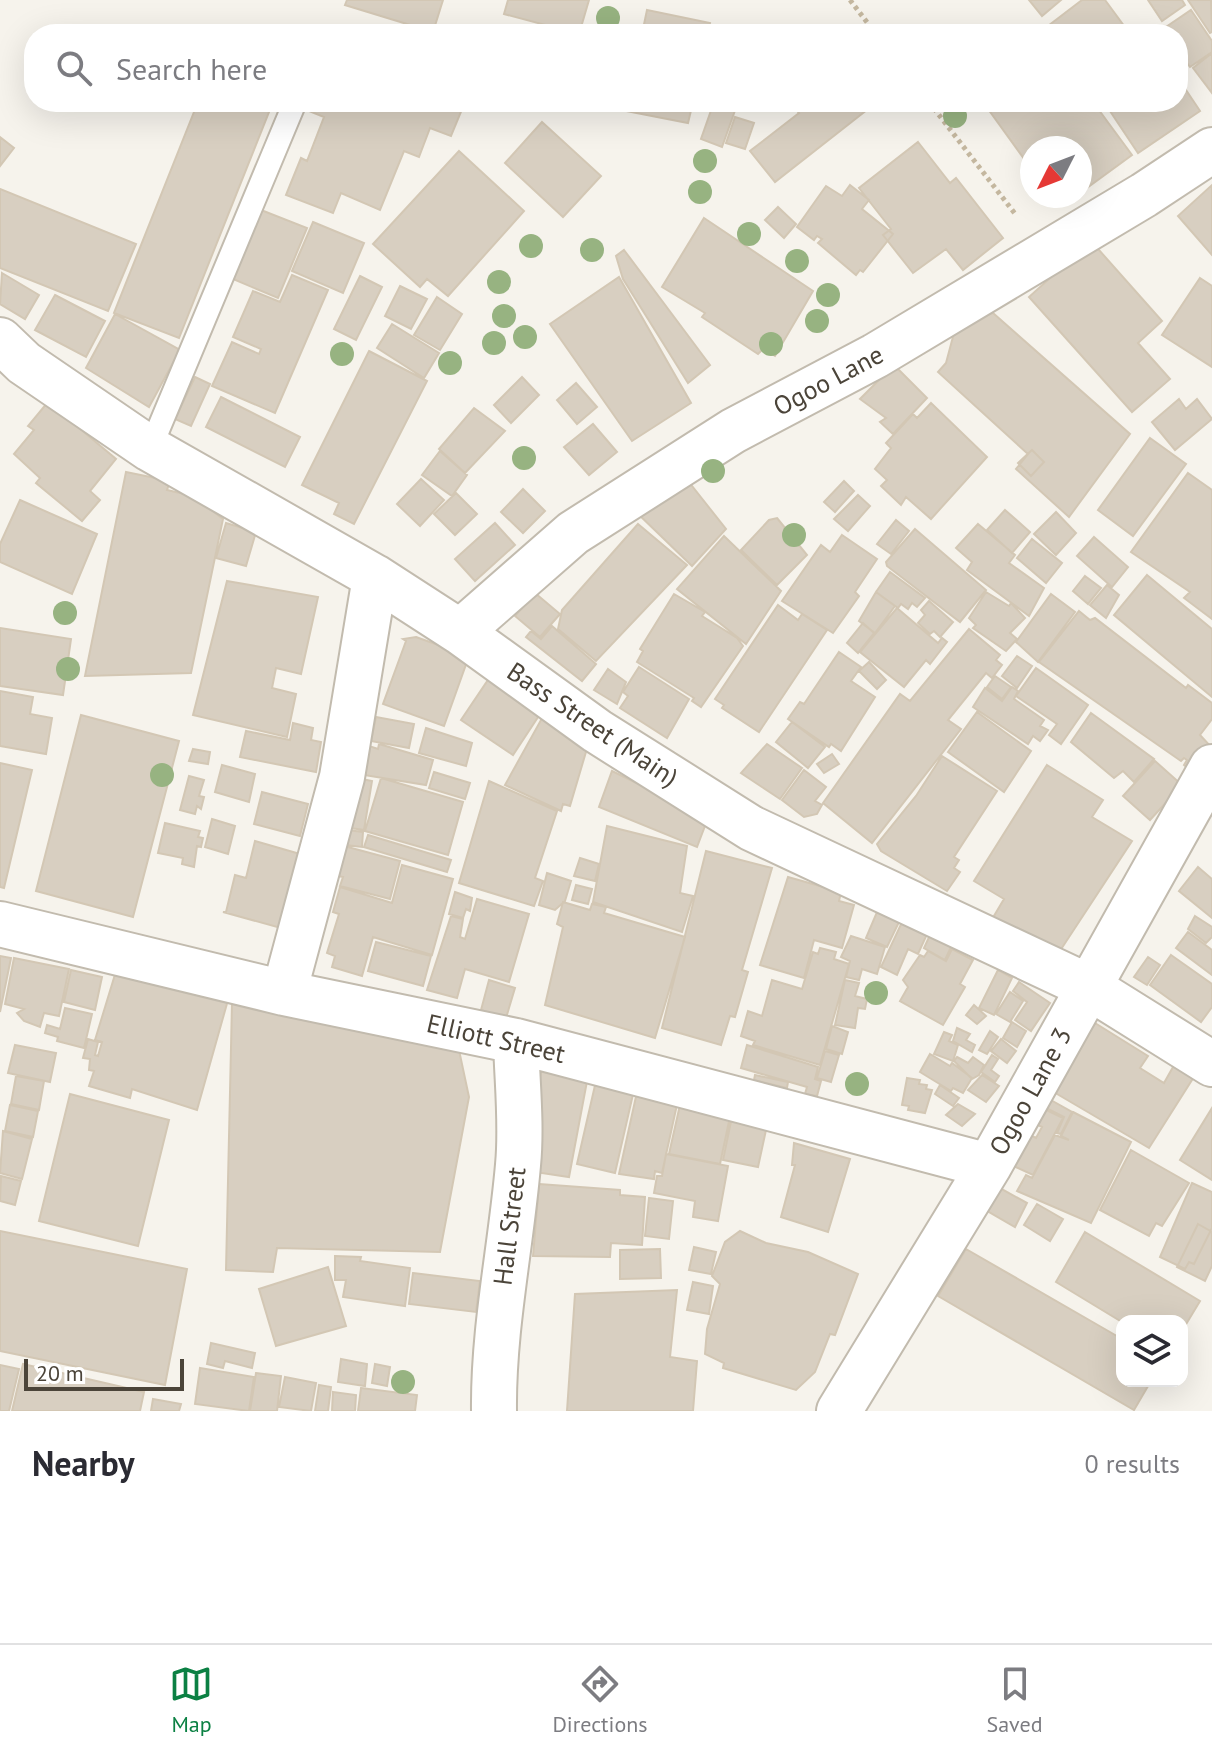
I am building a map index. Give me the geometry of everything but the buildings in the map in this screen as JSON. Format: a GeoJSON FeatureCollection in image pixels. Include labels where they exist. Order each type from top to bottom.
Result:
{"type":"FeatureCollection","features":[{"type":"Feature","properties":{"kind":"street","name":"Ogoo Lane"},"geometry":{"type":"LineString","coordinates":[[460,632],[573,533],[733,431],[875,356],[1212,150]]}},
{"type":"Feature","properties":{"kind":"street","name":"Bass Street (Main)"},"geometry":{"type":"LineString","coordinates":[[0,340],[24,363],[150,449],[375,577],[460,632],[597,731],[751,828],[1087,986],[1212,1064]]}},
{"type":"Feature","properties":{"kind":"street"},"geometry":{"type":"LineString","coordinates":[[284,993],[342,777],[375,577]]}},
{"type":"Feature","properties":{"kind":"street","name":"Ogoo Lane 3"},"geometry":{"type":"LineString","coordinates":[[839,1411],[989,1166],[1212,767]]}},
{"type":"Feature","properties":{"kind":"street","name":"Elliott Street"},"geometry":{"type":"LineString","coordinates":[[0,924],[284,993],[516,1041],[989,1166]]}},
{"type":"Feature","properties":{"kind":"street","name":"Hall Street"},"geometry":{"type":"LineString","coordinates":[[494,1411],[502,1280],[518,1162],[516,1041]]}},
{"type":"Feature","properties":{"kind":"lane"},"geometry":{"type":"LineString","coordinates":[[150,449],[291,112]]}},
{"type":"Feature","properties":{"kind":"path"},"geometry":{"type":"LineString","coordinates":[[850,0],[868,24]]}},
{"type":"Feature","properties":{"kind":"path"},"geometry":{"type":"LineString","coordinates":[[937,112],[1046,254]]}}]}
